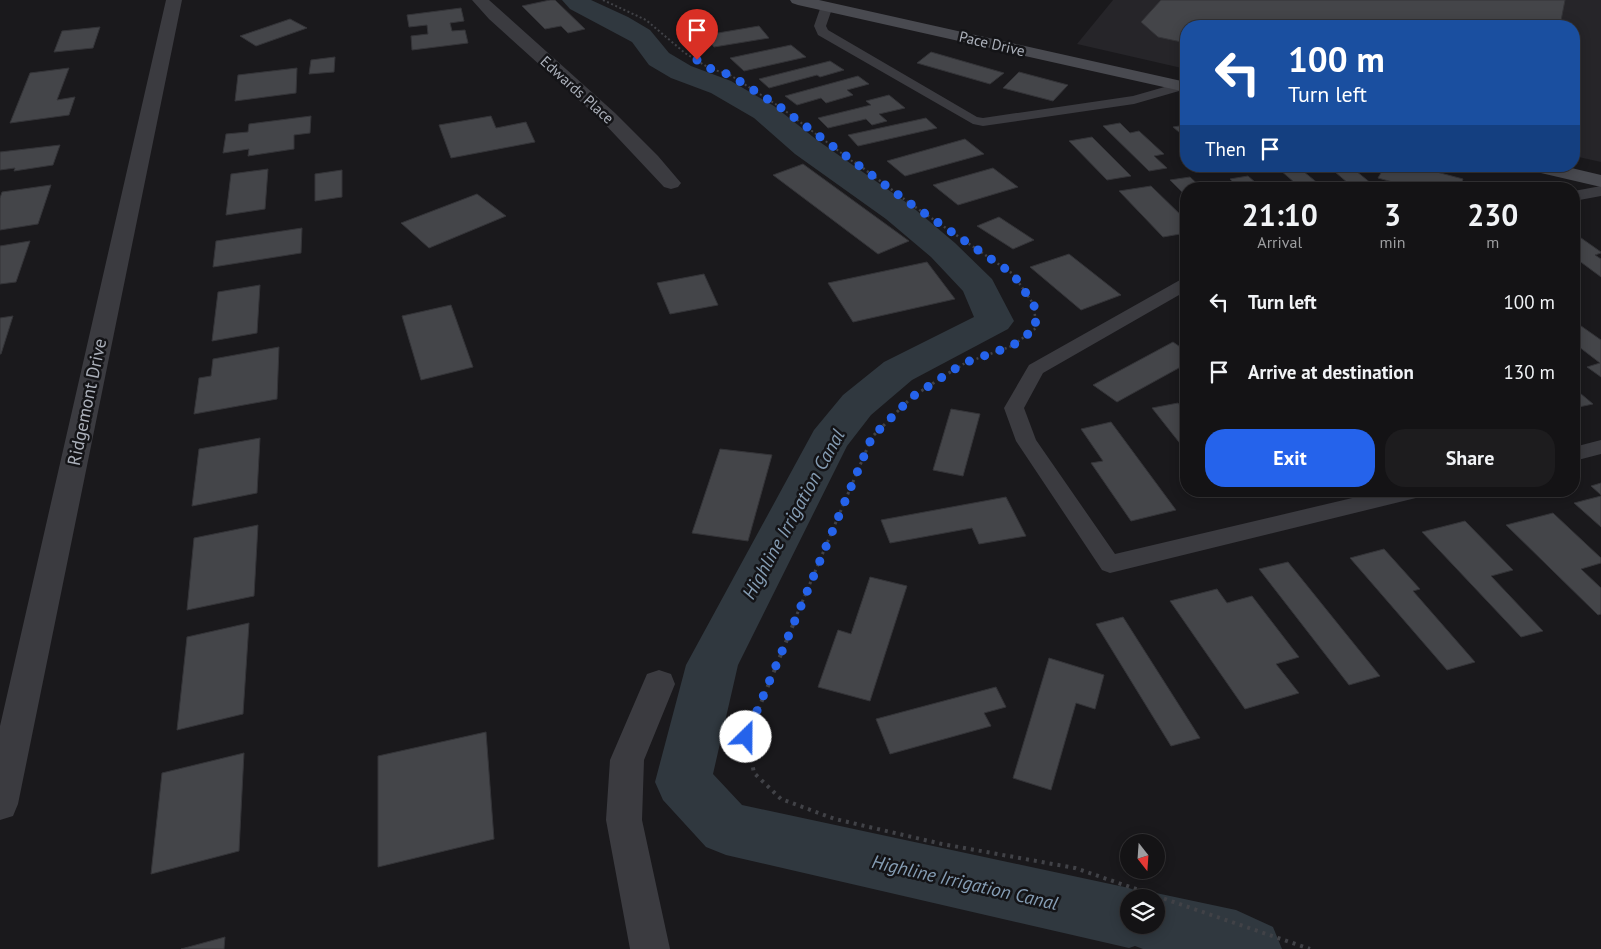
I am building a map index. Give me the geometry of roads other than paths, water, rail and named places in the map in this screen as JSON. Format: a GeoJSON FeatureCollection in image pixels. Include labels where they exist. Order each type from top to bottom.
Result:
{"type":"FeatureCollection","features":[{"type":"Feature","properties":{"kind":"street","name":"Ridgemont Drive"},"geometry":{"type":"LineString","coordinates":[[0,804],[174,0]]}},
{"type":"Feature","properties":{"kind":"street","name":"Edwards Place"},"geometry":{"type":"LineString","coordinates":[[480,0],[495,16],[625,133],[650,157],[671,183]]}},
{"type":"Feature","properties":{"kind":"street","name":"Pace Drive"},"geometry":{"type":"LineString","coordinates":[[798,0],[1180,86]]}},
{"type":"Feature","properties":{"kind":"street"},"geometry":{"type":"LineString","coordinates":[[1562,172],[1601,181]]}},
{"type":"Feature","properties":{"kind":"street"},"geometry":{"type":"LineString","coordinates":[[650,949],[624,820],[627,760],[659,684]]}},
{"type":"Feature","properties":{"kind":"lane"},"geometry":{"type":"LineString","coordinates":[[827,6],[820,26],[823,32],[973,120],[983,122],[1127,101],[1180,88]]}},
{"type":"Feature","properties":{"kind":"lane"},"geometry":{"type":"LineString","coordinates":[[1580,195],[1601,191]]}},
{"type":"Feature","properties":{"kind":"lane"},"geometry":{"type":"LineString","coordinates":[[1180,287],[1036,369],[1014,408],[1026,441],[1110,564],[1391,497]]}},
{"type":"Feature","properties":{"kind":"lane"},"geometry":{"type":"LineString","coordinates":[[1580,452],[1601,447]]}},
{"type":"Feature","properties":{"kind":"waterway","name":"Highline Irrigation Canal"},"geometry":{"type":"LineString","coordinates":[[575,0],[579,4],[641,36],[659,59],[681,72],[721,87],[764,112],[806,147],[898,212],[943,250],[979,287],[995,321],[898,371],[857,405],[829,440],[712,665],[683,782],[726,828],[1120,916]]}},
{"type":"Feature","properties":{"kind":"waterway","name":"Highline Irrigation Canal"},"geometry":{"type":"LineString","coordinates":[[1165,926],[1236,941],[1251,949]]}}]}
